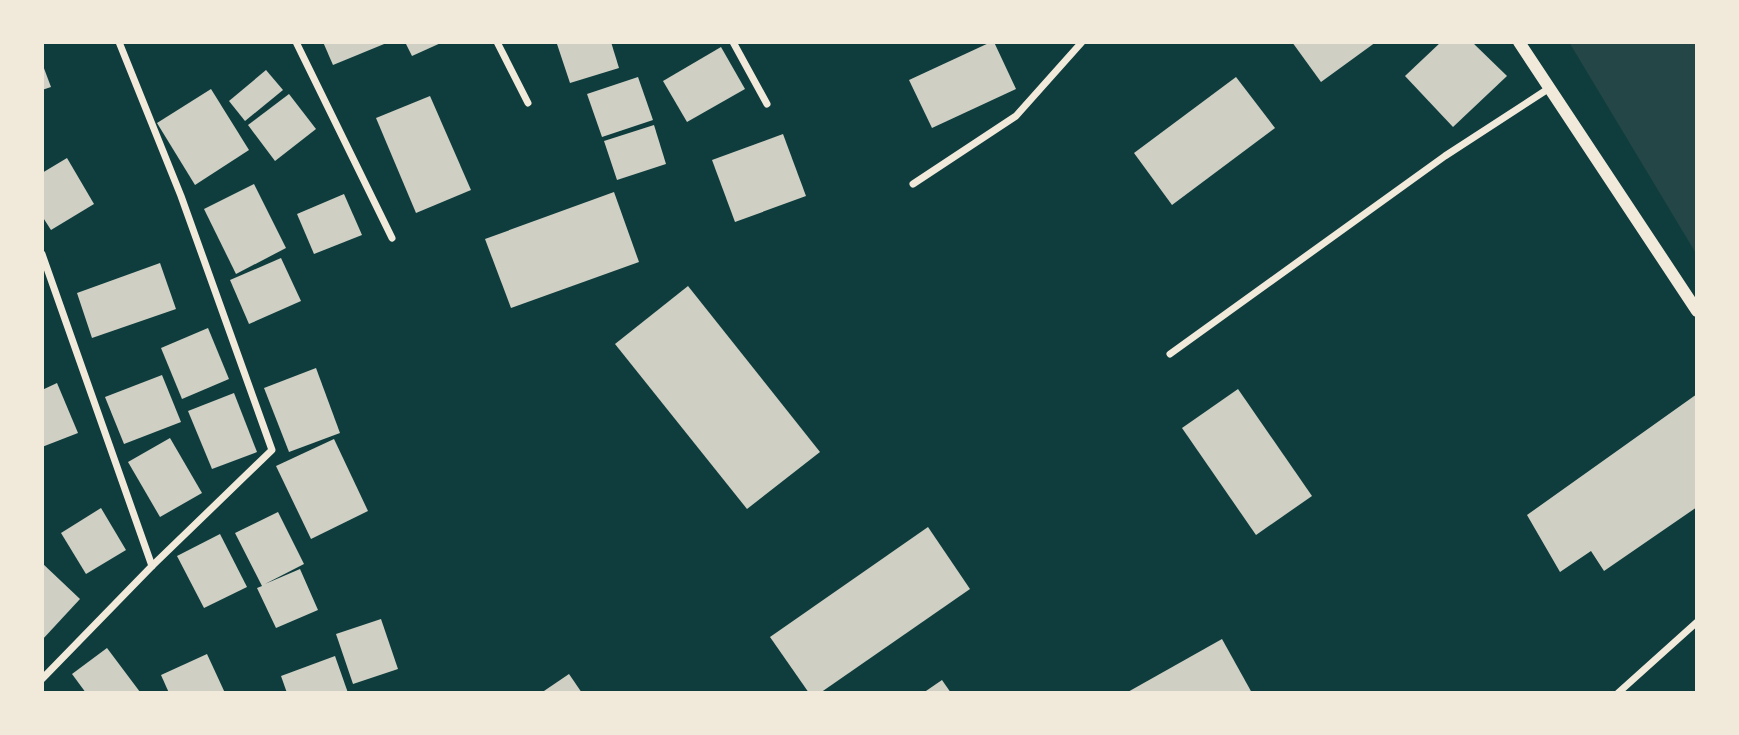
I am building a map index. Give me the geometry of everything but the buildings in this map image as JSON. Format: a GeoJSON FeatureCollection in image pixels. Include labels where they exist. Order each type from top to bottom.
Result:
{"type":"FeatureCollection","features":[{"type":"Feature","properties":{"kind":"street"},"geometry":{"type":"LineString","coordinates":[[42,679],[152,566],[272,450],[181,196],[119,42]]}},
{"type":"Feature","properties":{"kind":"street"},"geometry":{"type":"LineString","coordinates":[[296,42],[392,238]]}},
{"type":"Feature","properties":{"kind":"street"},"geometry":{"type":"LineString","coordinates":[[497,42],[528,103]]}},
{"type":"Feature","properties":{"kind":"street"},"geometry":{"type":"LineString","coordinates":[[733,42],[768,104]]}},
{"type":"Feature","properties":{"kind":"street"},"geometry":{"type":"LineString","coordinates":[[913,184],[1016,116],[1083,42]]}},
{"type":"Feature","properties":{"kind":"street"},"geometry":{"type":"LineString","coordinates":[[1519,42],[1697,311]]}},
{"type":"Feature","properties":{"kind":"street"},"geometry":{"type":"LineString","coordinates":[[1170,354],[1445,156],[1548,89]]}},
{"type":"Feature","properties":{"kind":"street"},"geometry":{"type":"LineString","coordinates":[[42,254],[152,566]]}},
{"type":"Feature","properties":{"kind":"street"},"geometry":{"type":"LineString","coordinates":[[1618,693],[1697,622]]}},
{"type":"Feature","properties":{"kind":"shaded area"},"geometry":{"type":"Polygon","coordinates":[[[1569,42],[1697,42],[1697,255],[1569,42]]]}}]}
